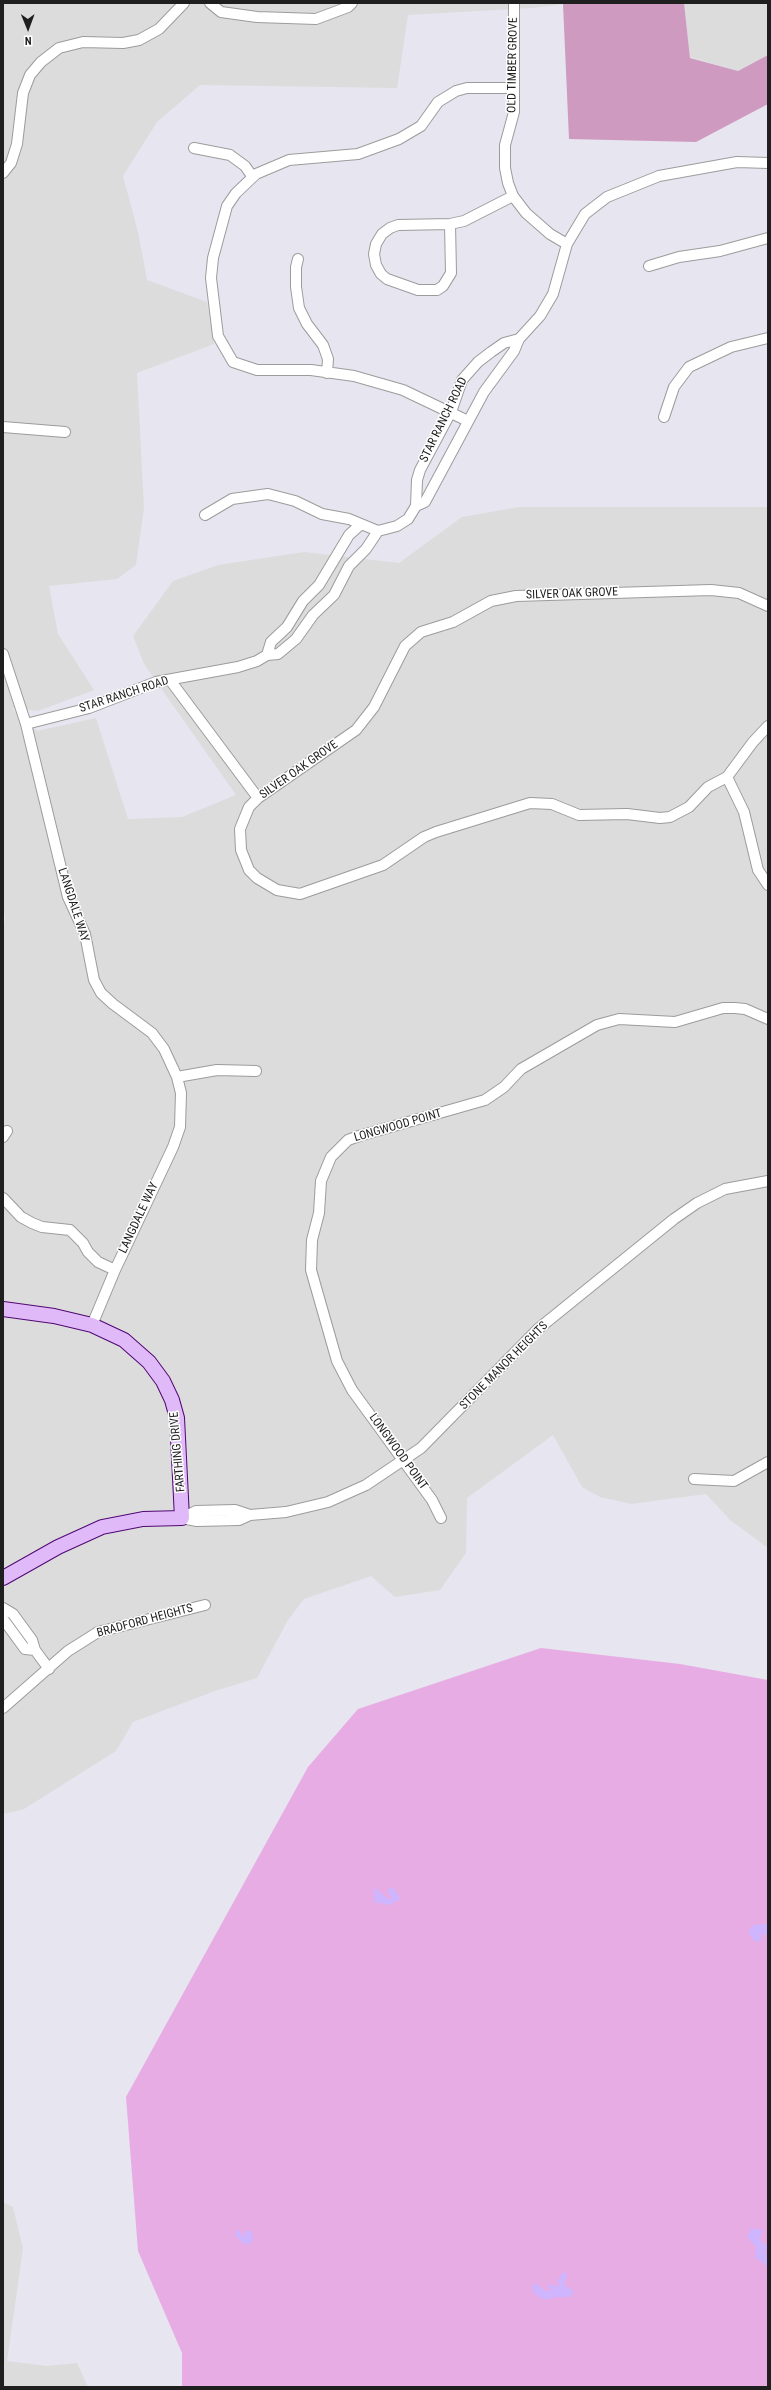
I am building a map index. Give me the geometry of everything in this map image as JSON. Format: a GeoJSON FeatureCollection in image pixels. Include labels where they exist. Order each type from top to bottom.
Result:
{"type":"FeatureCollection","features":[{"type":"Feature","properties":{"kind":"street"},"geometry":{"type":"LineString","coordinates":[[3,172],[10,163],[17,144],[23,93],[30,75],[41,62],[59,48],[83,42],[123,43],[139,40],[158,29],[184,3]]}},
{"type":"Feature","properties":{"kind":"street"},"geometry":{"type":"LineString","coordinates":[[210,3],[221,12],[257,17],[316,19],[348,7],[352,3]]}},
{"type":"Feature","properties":{"kind":"street","name":"OLD TIMBER GROVE"},"geometry":{"type":"LineString","coordinates":[[514,3],[514,112],[505,144],[505,168],[513,196],[536,223],[550,234],[567,244]]}},
{"type":"Feature","properties":{"kind":"street"},"geometry":{"type":"LineString","coordinates":[[468,421],[403,390],[354,376],[284,369],[257,370],[233,362],[224,350],[218,336],[211,278],[213,258],[227,206],[236,193],[252,176],[289,160],[358,154],[399,139],[420,126],[438,102],[456,91],[467,88],[514,88]]}},
{"type":"Feature","properties":{"kind":"street"},"geometry":{"type":"LineString","coordinates":[[194,148],[230,155],[246,166],[252,176]]}},
{"type":"Feature","properties":{"kind":"street","name":"STAR RANCH ROAD"},"geometry":{"type":"LineString","coordinates":[[416,506],[425,502],[484,392],[514,351],[520,339],[540,316],[553,294],[567,244],[586,214],[607,197],[659,176],[737,162],[768,163]]}},
{"type":"Feature","properties":{"kind":"street"},"geometry":{"type":"LineString","coordinates":[[450,224],[451,273],[443,286],[437,290],[418,290],[388,280],[381,274],[376,265],[374,254],[376,244],[382,234],[390,228],[398,225],[450,224],[464,221],[513,196]]}},
{"type":"Feature","properties":{"kind":"street"},"geometry":{"type":"LineString","coordinates":[[649,266],[679,257],[720,251],[768,238]]}},
{"type":"Feature","properties":{"kind":"street"},"geometry":{"type":"LineString","coordinates":[[298,258],[296,280],[299,308],[307,324],[323,345],[328,359],[328,373]]}},
{"type":"Feature","properties":{"kind":"street"},"geometry":{"type":"LineString","coordinates":[[664,417],[674,387],[689,367],[731,347],[768,338]]}},
{"type":"Feature","properties":{"kind":"street","name":"STAR RANCH ROAD"},"geometry":{"type":"LineString","coordinates":[[205,514],[232,499],[268,494],[295,501],[322,514],[349,519],[360,526],[378,531],[398,526],[408,519],[416,506],[417,480],[420,470],[451,412],[462,380],[470,370],[504,343],[520,339]]}},
{"type":"Feature","properties":{"kind":"street"},"geometry":{"type":"LineString","coordinates":[[3,428],[65,432]]}},
{"type":"Feature","properties":{"kind":"street"},"geometry":{"type":"LineString","coordinates":[[267,655],[271,642],[287,628],[303,601],[319,585],[334,557],[349,534],[360,526]]}},
{"type":"Feature","properties":{"kind":"street","name":"STAR RANCH ROAD"},"geometry":{"type":"LineString","coordinates":[[26,724],[89,708],[156,682],[238,667],[257,661],[267,655],[278,654],[296,639],[313,615],[334,595],[349,566],[366,549],[378,531]]}},
{"type":"Feature","properties":{"kind":"street"},"geometry":{"type":"LineString","coordinates":[[334,557],[349,566]]}},
{"type":"Feature","properties":{"kind":"street","name":"SILVER OAK GROVE"},"geometry":{"type":"LineString","coordinates":[[768,606],[739,593],[712,590],[516,596],[491,601],[453,622],[431,628],[412,638],[400,654],[374,707],[356,730],[258,798],[249,807],[240,829],[239,839],[249,870],[266,885],[289,893],[300,894],[383,865],[424,837],[519,805],[541,802],[580,815],[627,814],[660,818],[680,813],[690,807],[708,787],[727,777],[753,742],[768,726]]}},
{"type":"Feature","properties":{"kind":"street","name":"LANGDALE WAY"},"geometry":{"type":"LineString","coordinates":[[3,654],[26,724],[68,897],[85,934],[94,980],[101,993],[112,1004],[152,1033],[164,1049],[177,1078],[182,1109],[180,1127],[173,1147],[115,1270],[92,1324]]}},
{"type":"Feature","properties":{"kind":"street"},"geometry":{"type":"LineString","coordinates":[[170,680],[258,798]]}},
{"type":"Feature","properties":{"kind":"street"},"geometry":{"type":"LineString","coordinates":[[727,777],[744,812],[758,870],[768,885]]}},
{"type":"Feature","properties":{"kind":"street","name":"LONGWOOD POINT"},"geometry":{"type":"LineString","coordinates":[[442,1518],[432,1500],[347,1380],[337,1361],[311,1270],[312,1240],[319,1214],[321,1181],[331,1157],[348,1140],[485,1100],[504,1088],[521,1069],[597,1024],[619,1019],[675,1022],[723,1008],[745,1009],[768,1019]]}},
{"type":"Feature","properties":{"kind":"street"},"geometry":{"type":"LineString","coordinates":[[177,1078],[217,1070],[256,1071]]}},
{"type":"Feature","properties":{"kind":"street","name":"STONE MANOR HEIGHTS"},"geometry":{"type":"LineString","coordinates":[[182,1518],[197,1521],[239,1520],[250,1515],[286,1512],[328,1502],[366,1485],[404,1461],[436,1435],[538,1329],[674,1219],[697,1203],[725,1189],[768,1181]]}},
{"type":"Feature","properties":{"kind":"street"},"geometry":{"type":"LineString","coordinates":[[3,1198],[21,1217],[32,1223],[42,1227],[70,1230],[83,1243],[88,1252],[98,1262],[115,1270]]}},
{"type":"Feature","properties":{"kind":"street","name":"FARTHING DRIVE"},"geometry":{"type":"LineString","coordinates":[[3,1308],[92,1324],[110,1331],[141,1352],[152,1365],[169,1394],[177,1418],[182,1518]]}},
{"type":"Feature","properties":{"kind":"street"},"geometry":{"type":"LineString","coordinates":[[694,1479],[734,1481],[768,1462]]}},
{"type":"Feature","properties":{"kind":"street"},"geometry":{"type":"LineString","coordinates":[[3,1578],[58,1546],[102,1527],[143,1519],[182,1518]]}},
{"type":"Feature","properties":{"kind":"street","name":"BRADFORD HEIGHTS"},"geometry":{"type":"LineString","coordinates":[[3,1708],[68,1651],[98,1632],[205,1605]]}},
{"type":"Feature","properties":{"kind":"street"},"geometry":{"type":"LineString","coordinates":[[3,1608],[13,1614],[32,1640],[34,1650],[49,1668]]}},
{"type":"Feature","properties":{"kind":"street"},"geometry":{"type":"LineString","coordinates":[[3,1619],[25,1649],[34,1650]]}},
{"type":"Feature","properties":{"kind":"shaded area"},"geometry":{"type":"Polygon","coordinates":[[[3,3],[574,3],[531,8],[408,15],[397,88],[200,85],[157,122],[123,176],[138,232],[147,280],[207,302],[214,344],[137,373],[144,508],[136,565],[117,579],[49,586],[58,634],[94,690],[38,711],[11,708],[37,731],[96,718],[128,819],[182,817],[236,795],[144,664],[133,636],[173,581],[218,565],[304,552],[399,563],[462,517],[519,507],[768,507],[768,1548],[730,1520],[706,1494],[631,1504],[600,1497],[582,1487],[553,1435],[467,1498],[466,1553],[440,1590],[395,1597],[371,1576],[304,1599],[288,1620],[257,1678],[215,1691],[133,1722],[116,1751],[24,1809],[3,1814],[3,932],[5,918],[3,910],[3,3]]]}},
{"type":"Feature","properties":{"kind":"shaded area"},"geometry":{"type":"Polygon","coordinates":[[[684,3],[768,3],[768,55],[738,71],[690,57],[684,3]]]}},
{"type":"Feature","properties":{"kind":"shaded area"},"geometry":{"type":"Polygon","coordinates":[[[684,3],[690,58],[738,71],[768,55],[768,104],[696,142],[569,139],[563,4],[684,3]]]}},
{"type":"Feature","properties":{"kind":"shaded area"},"geometry":{"type":"Polygon","coordinates":[[[541,1648],[680,1664],[768,1680],[768,2387],[182,2387],[182,2353],[138,2251],[126,2097],[308,1767],[358,1709],[541,1648]]]}},
{"type":"Feature","properties":{"kind":"shaded area"},"geometry":{"type":"Polygon","coordinates":[[[3,2202],[13,2207],[23,2248],[7,2361],[47,2366],[77,2363],[88,2387],[3,2387],[3,2202]]]}},
{"type":"Feature","properties":{"kind":"sand"},"geometry":{"type":"Polygon","coordinates":[[[374,1887],[388,1899],[392,1897],[388,1893],[389,1888],[393,1888],[400,1897],[399,1900],[389,1905],[374,1902],[374,1887]]]}},
{"type":"Feature","properties":{"kind":"sand"},"geometry":{"type":"Polygon","coordinates":[[[768,1924],[768,1936],[761,1933],[761,1941],[754,1941],[749,1933],[750,1928],[753,1925],[768,1924]]]}},
{"type":"Feature","properties":{"kind":"sand"},"geometry":{"type":"Polygon","coordinates":[[[751,2228],[763,2230],[760,2238],[762,2243],[768,2245],[768,2250],[765,2251],[768,2256],[768,2269],[764,2263],[755,2258],[756,2247],[747,2237],[751,2228]]]}},
{"type":"Feature","properties":{"kind":"sand"},"geometry":{"type":"Polygon","coordinates":[[[239,2230],[244,2238],[245,2231],[252,2231],[253,2240],[250,2244],[244,2244],[235,2235],[236,2231],[239,2230]]]}},
{"type":"Feature","properties":{"kind":"sand"},"geometry":{"type":"Polygon","coordinates":[[[564,2271],[567,2275],[564,2284],[574,2292],[570,2297],[556,2297],[544,2300],[534,2293],[532,2286],[535,2283],[548,2292],[551,2289],[548,2286],[549,2284],[559,2287],[558,2280],[564,2271]]]}}]}
